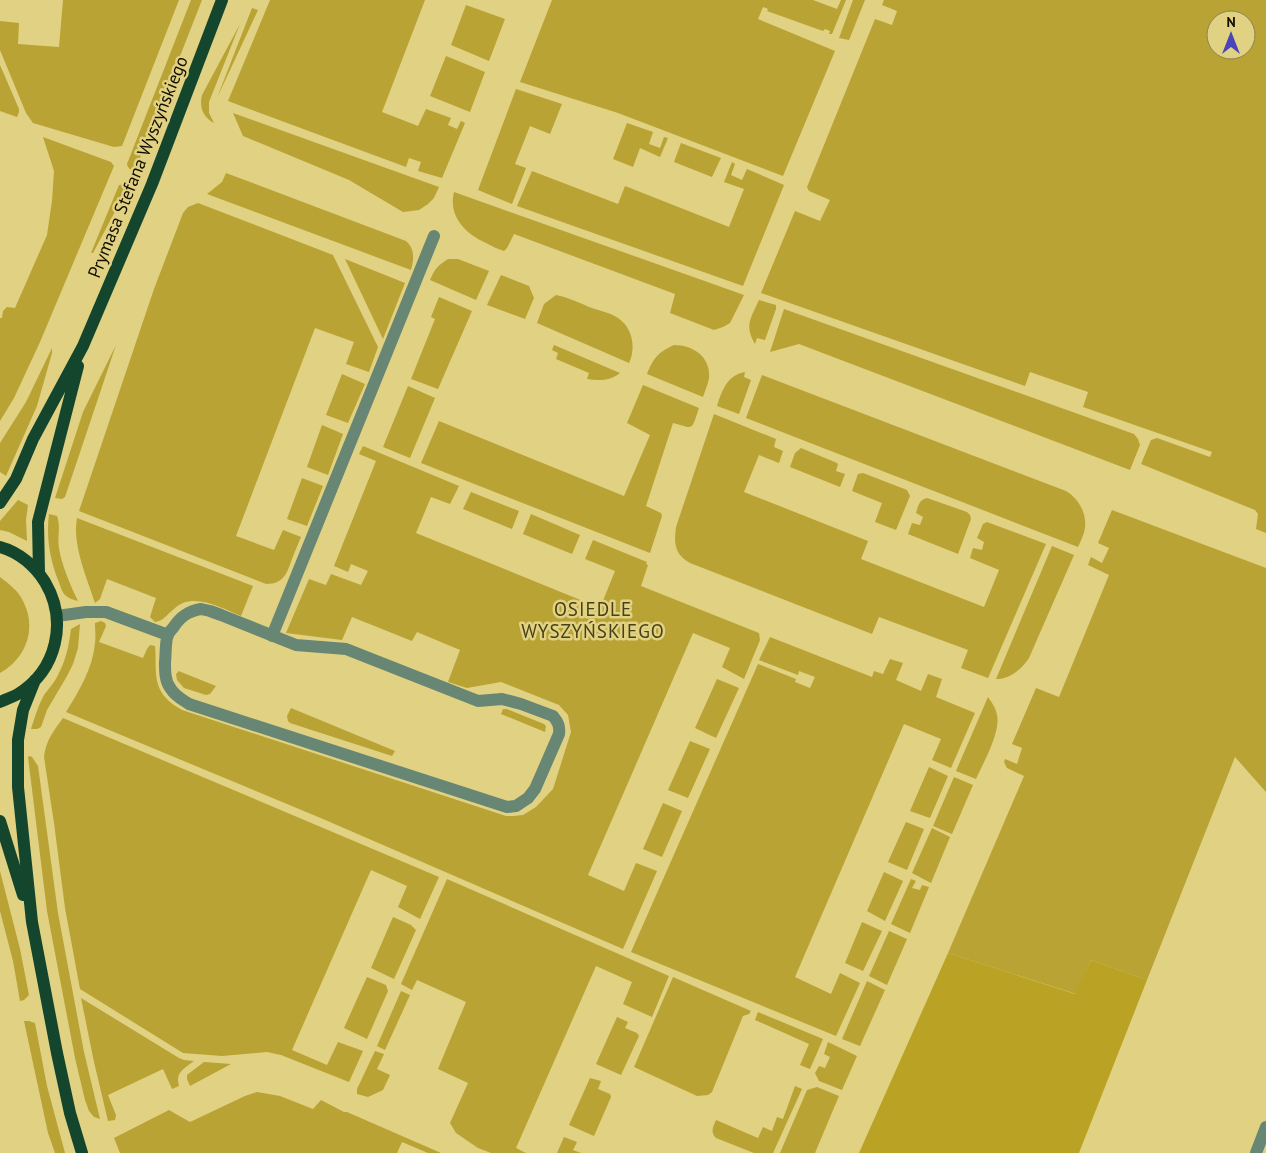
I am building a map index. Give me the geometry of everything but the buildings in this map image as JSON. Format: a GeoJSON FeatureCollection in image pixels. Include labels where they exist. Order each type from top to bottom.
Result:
{"type":"FeatureCollection","features":[{"type":"Feature","properties":{"kind":"main road","name":"Prymasa Stefana Wyszyńskiego"},"geometry":{"type":"LineString","coordinates":[[0,503],[16,479],[33,439],[83,346],[152,184],[222,0]]}},
{"type":"Feature","properties":{"kind":"main road","name":"Prymasa Stefana Wyszyńskiego"},"geometry":{"type":"LineString","coordinates":[[39,573],[38,522],[83,346]]}},
{"type":"Feature","properties":{"kind":"main road"},"geometry":{"type":"LineString","coordinates":[[0,547],[24,558],[39,573],[51,593],[57,616],[56,639],[49,661],[35,680],[23,710],[18,740],[18,787],[32,922],[57,1053],[70,1113],[82,1153]]}},
{"type":"Feature","properties":{"kind":"main road"},"geometry":{"type":"LineString","coordinates":[[0,702],[17,694],[35,680]]}},
{"type":"Feature","properties":{"kind":"main road"},"geometry":{"type":"LineString","coordinates":[[0,821],[32,922]]}},
{"type":"Feature","properties":{"kind":"street"},"geometry":{"type":"LineString","coordinates":[[272,636],[434,236]]}},
{"type":"Feature","properties":{"kind":"street"},"geometry":{"type":"LineString","coordinates":[[193,610],[210,610],[272,636],[296,644],[346,649],[478,701],[502,699],[553,716],[560,727],[559,734],[535,789],[528,798],[516,806],[507,807],[189,704],[175,694],[167,683],[165,670],[168,635],[178,620],[193,610]]}},
{"type":"Feature","properties":{"kind":"street"},"geometry":{"type":"LineString","coordinates":[[57,616],[86,612],[106,612],[168,635]]}},
{"type":"Feature","properties":{"kind":"street"},"geometry":{"type":"LineString","coordinates":[[1256,1153],[1266,1127]]}},
{"type":"Feature","properties":{"kind":"shaded area"},"geometry":{"type":"Polygon","coordinates":[[[63,0],[179,0],[122,146],[114,147],[33,123],[26,113],[0,50],[0,21],[19,23],[18,44],[59,47],[63,0]]]}},
{"type":"Feature","properties":{"kind":"shaded area"},"geometry":{"type":"Polygon","coordinates":[[[191,0],[202,0],[135,171],[132,170],[127,164],[191,0]]]}},
{"type":"Feature","properties":{"kind":"shaded area"},"geometry":{"type":"Polygon","coordinates":[[[270,0],[425,0],[382,112],[418,126],[426,109],[451,118],[448,125],[457,129],[461,121],[465,123],[442,178],[418,171],[421,162],[409,158],[406,167],[228,101],[270,0]]]}},
{"type":"Feature","properties":{"kind":"shaded area"},"geometry":{"type":"Polygon","coordinates":[[[552,0],[813,0],[837,9],[841,0],[846,0],[832,34],[829,34],[830,31],[825,29],[823,31],[767,11],[768,9],[763,7],[758,19],[835,51],[783,176],[618,113],[520,82],[552,0]]]}},
{"type":"Feature","properties":{"kind":"shaded area"},"geometry":{"type":"Polygon","coordinates":[[[853,0],[865,0],[849,40],[839,38],[853,0]]]}},
{"type":"Feature","properties":{"kind":"shaded area"},"geometry":{"type":"Polygon","coordinates":[[[884,0],[1266,0],[1266,533],[1256,529],[1258,514],[1255,510],[1141,464],[1151,440],[1157,438],[1210,457],[1212,452],[1083,407],[1088,392],[1030,372],[1025,386],[761,293],[795,211],[820,221],[830,200],[809,191],[807,187],[875,19],[892,25],[897,11],[882,5],[884,0]]]}},
{"type":"Feature","properties":{"kind":"shaded area"},"geometry":{"type":"Polygon","coordinates":[[[466,5],[505,19],[489,61],[451,45],[466,5]]]}},
{"type":"Feature","properties":{"kind":"shaded area"},"geometry":{"type":"Polygon","coordinates":[[[252,8],[258,10],[217,98],[252,8]]]}},
{"type":"Feature","properties":{"kind":"shaded area"},"geometry":{"type":"Polygon","coordinates":[[[240,24],[209,102],[209,113],[214,123],[207,118],[203,111],[201,104],[202,95],[240,24]]]}},
{"type":"Feature","properties":{"kind":"shaded area"},"geometry":{"type":"Polygon","coordinates":[[[446,56],[485,72],[470,112],[430,96],[446,56]]]}},
{"type":"Feature","properties":{"kind":"shaded area"},"geometry":{"type":"Polygon","coordinates":[[[0,65],[19,109],[17,117],[0,111],[0,65]]]}},
{"type":"Feature","properties":{"kind":"shaded area"},"geometry":{"type":"Polygon","coordinates":[[[516,89],[562,104],[550,134],[530,126],[515,164],[526,168],[512,204],[478,190],[516,89]]]}},
{"type":"Feature","properties":{"kind":"shaded area"},"geometry":{"type":"Polygon","coordinates":[[[233,113],[439,187],[434,198],[428,204],[419,210],[403,212],[349,180],[243,136],[233,113]]]}},
{"type":"Feature","properties":{"kind":"shaded area"},"geometry":{"type":"Polygon","coordinates":[[[627,123],[653,132],[649,144],[660,148],[664,137],[668,138],[660,157],[640,148],[633,167],[613,159],[627,123]]]}},
{"type":"Feature","properties":{"kind":"shaded area"},"geometry":{"type":"Polygon","coordinates":[[[43,137],[111,162],[114,166],[40,342],[14,398],[0,421],[0,318],[2,318],[3,311],[7,307],[15,308],[47,235],[54,171],[43,137]]]}},
{"type":"Feature","properties":{"kind":"shaded area"},"geometry":{"type":"Polygon","coordinates":[[[681,143],[721,158],[712,177],[674,162],[681,143]]]}},
{"type":"Feature","properties":{"kind":"shaded area"},"geometry":{"type":"Polygon","coordinates":[[[732,162],[735,164],[731,175],[742,180],[747,169],[784,185],[743,286],[517,206],[532,171],[618,204],[625,186],[729,227],[744,189],[724,182],[732,162]]]}},
{"type":"Feature","properties":{"kind":"shaded area"},"geometry":{"type":"Polygon","coordinates":[[[226,173],[406,241],[411,247],[413,254],[411,270],[207,194],[222,182],[226,173]]]}},
{"type":"Feature","properties":{"kind":"shaded area"},"geometry":{"type":"Polygon","coordinates":[[[125,184],[128,187],[93,253],[91,253],[119,185],[125,184]]]}},
{"type":"Feature","properties":{"kind":"shaded area"},"geometry":{"type":"Polygon","coordinates":[[[454,192],[744,295],[730,323],[714,330],[670,313],[675,294],[514,234],[504,251],[478,239],[465,229],[456,216],[453,201],[454,192]]]}},
{"type":"Feature","properties":{"kind":"shaded area"},"geometry":{"type":"Polygon","coordinates":[[[198,203],[333,255],[378,347],[369,372],[346,364],[354,342],[315,328],[236,536],[274,550],[283,530],[301,537],[284,577],[272,584],[266,584],[79,511],[154,289],[183,213],[188,207],[198,203]]]}},
{"type":"Feature","properties":{"kind":"shaded area"},"geometry":{"type":"Polygon","coordinates":[[[345,259],[405,283],[383,339],[345,259]]]}},
{"type":"Feature","properties":{"kind":"shaded area"},"geometry":{"type":"Polygon","coordinates":[[[448,259],[458,259],[489,271],[476,300],[430,280],[437,268],[448,259]]]}},
{"type":"Feature","properties":{"kind":"shaded area"},"geometry":{"type":"Polygon","coordinates":[[[501,275],[529,286],[534,298],[525,319],[487,305],[501,275]]]}},
{"type":"Feature","properties":{"kind":"shaded area"},"geometry":{"type":"Polygon","coordinates":[[[556,295],[612,315],[623,322],[630,333],[633,345],[629,363],[537,323],[544,304],[556,295]]]}},
{"type":"Feature","properties":{"kind":"shaded area"},"geometry":{"type":"Polygon","coordinates":[[[439,297],[472,311],[438,389],[411,379],[435,319],[431,317],[439,297]]]}},
{"type":"Feature","properties":{"kind":"shaded area"},"geometry":{"type":"Polygon","coordinates":[[[759,300],[776,305],[776,309],[765,340],[757,338],[755,344],[749,326],[759,300]]]}},
{"type":"Feature","properties":{"kind":"shaded area"},"geometry":{"type":"Polygon","coordinates":[[[784,309],[1134,434],[1140,445],[1130,470],[799,344],[770,352],[784,309]]]}},
{"type":"Feature","properties":{"kind":"shaded area"},"geometry":{"type":"Polygon","coordinates":[[[116,345],[65,497],[62,499],[55,498],[83,412],[116,345]]]}},
{"type":"Feature","properties":{"kind":"shaded area"},"geometry":{"type":"Polygon","coordinates":[[[554,345],[620,373],[613,378],[604,380],[587,379],[589,373],[556,359],[558,353],[552,350],[554,345]]]}},
{"type":"Feature","properties":{"kind":"shaded area"},"geometry":{"type":"Polygon","coordinates":[[[674,345],[688,347],[704,358],[709,371],[709,378],[703,397],[647,374],[657,356],[674,345]]]}},
{"type":"Feature","properties":{"kind":"shaded area"},"geometry":{"type":"Polygon","coordinates":[[[52,348],[37,406],[6,476],[0,472],[0,443],[26,402],[52,348]]]}},
{"type":"Feature","properties":{"kind":"shaded area"},"geometry":{"type":"Polygon","coordinates":[[[745,372],[744,377],[751,380],[739,414],[717,406],[726,384],[734,376],[745,372]]]}},
{"type":"Feature","properties":{"kind":"shaded area"},"geometry":{"type":"Polygon","coordinates":[[[342,374],[365,384],[348,423],[326,415],[342,374]]]}},
{"type":"Feature","properties":{"kind":"shaded area"},"geometry":{"type":"Polygon","coordinates":[[[762,375],[1066,491],[1081,506],[1085,517],[1085,530],[1078,547],[746,418],[762,375]]]}},
{"type":"Feature","properties":{"kind":"shaded area"},"geometry":{"type":"Polygon","coordinates":[[[643,385],[699,408],[695,421],[691,426],[673,423],[646,506],[661,513],[662,516],[650,553],[421,463],[439,421],[624,496],[650,435],[627,423],[643,385]]]}},
{"type":"Feature","properties":{"kind":"shaded area"},"geometry":{"type":"Polygon","coordinates":[[[408,386],[435,398],[410,458],[383,447],[408,386]]]}},
{"type":"Feature","properties":{"kind":"shaded area"},"geometry":{"type":"Polygon","coordinates":[[[714,414],[776,439],[774,447],[783,451],[779,463],[759,455],[744,492],[868,541],[861,559],[984,607],[999,570],[970,558],[973,548],[982,550],[984,542],[977,538],[983,524],[987,522],[1046,544],[988,678],[961,668],[968,650],[879,617],[872,634],[685,560],[676,548],[676,527],[714,414]]]}},
{"type":"Feature","properties":{"kind":"shaded area"},"geometry":{"type":"Polygon","coordinates":[[[322,425],[343,434],[328,475],[307,467],[322,425]]]}},
{"type":"Feature","properties":{"kind":"shaded area"},"geometry":{"type":"Polygon","coordinates":[[[363,446],[459,486],[450,504],[431,497],[416,533],[600,608],[615,571],[585,559],[593,540],[647,562],[646,564],[648,565],[641,586],[759,633],[760,640],[744,679],[722,667],[730,648],[693,633],[588,875],[624,891],[636,863],[657,871],[623,949],[323,819],[66,712],[88,670],[94,652],[95,623],[101,621],[106,626],[99,642],[143,658],[150,645],[155,646],[156,674],[159,686],[168,700],[182,710],[506,816],[523,815],[536,807],[553,789],[571,732],[568,715],[559,705],[501,682],[467,688],[448,682],[460,650],[417,632],[412,641],[352,617],[342,640],[286,633],[309,579],[326,585],[331,574],[361,585],[368,571],[351,564],[348,572],[334,566],[376,461],[359,454],[363,446]]]}},
{"type":"Feature","properties":{"kind":"shaded area"},"geometry":{"type":"Polygon","coordinates":[[[801,448],[838,464],[836,471],[845,474],[840,487],[790,467],[795,453],[801,448]]]}},
{"type":"Feature","properties":{"kind":"shaded area"},"geometry":{"type":"Polygon","coordinates":[[[863,473],[907,490],[910,496],[896,530],[875,522],[882,503],[852,491],[858,474],[863,473]]]}},
{"type":"Feature","properties":{"kind":"shaded area"},"geometry":{"type":"Polygon","coordinates":[[[302,478],[323,486],[307,526],[287,519],[302,478]]]}},
{"type":"Feature","properties":{"kind":"shaded area"},"geometry":{"type":"Polygon","coordinates":[[[471,492],[519,511],[512,529],[463,509],[471,492]]]}},
{"type":"Feature","properties":{"kind":"shaded area"},"geometry":{"type":"Polygon","coordinates":[[[927,498],[967,512],[970,515],[971,519],[958,554],[908,534],[912,523],[920,525],[923,517],[916,513],[918,506],[927,498]]]}},
{"type":"Feature","properties":{"kind":"shaded area"},"geometry":{"type":"Polygon","coordinates":[[[18,500],[28,505],[26,520],[27,541],[9,532],[0,530],[0,521],[18,500]]]}},
{"type":"Feature","properties":{"kind":"shaded area"},"geometry":{"type":"Polygon","coordinates":[[[1112,510],[1266,568],[1266,792],[1235,757],[1147,980],[1091,960],[1076,994],[948,953],[1024,776],[1007,768],[1004,762],[1005,759],[1017,764],[1022,748],[1012,744],[1036,688],[1059,697],[1109,575],[1088,565],[1091,557],[1102,563],[1109,548],[1098,543],[1112,510]]]}},
{"type":"Feature","properties":{"kind":"shaded area"},"geometry":{"type":"Polygon","coordinates":[[[49,514],[57,516],[60,554],[78,601],[64,594],[55,572],[48,539],[49,514]]]}},
{"type":"Feature","properties":{"kind":"shaded area"},"geometry":{"type":"Polygon","coordinates":[[[531,514],[580,535],[572,554],[523,534],[531,514]]]}},
{"type":"Feature","properties":{"kind":"shaded area"},"geometry":{"type":"Polygon","coordinates":[[[77,518],[253,586],[241,616],[207,603],[189,601],[181,604],[163,619],[155,622],[150,617],[156,598],[107,579],[100,599],[95,603],[78,550],[77,518]]]}},
{"type":"Feature","properties":{"kind":"shaded area"},"geometry":{"type":"Polygon","coordinates":[[[1052,546],[1074,555],[1029,658],[1015,673],[1001,679],[996,679],[1052,546]]]}},
{"type":"Feature","properties":{"kind":"shaded area"},"geometry":{"type":"Polygon","coordinates":[[[0,577],[22,599],[28,613],[29,633],[22,652],[9,667],[0,673],[0,577]]]}},
{"type":"Feature","properties":{"kind":"shaded area"},"geometry":{"type":"Polygon","coordinates":[[[80,624],[78,648],[73,664],[47,710],[41,727],[31,729],[42,699],[63,664],[71,629],[80,624]]]}},
{"type":"Feature","properties":{"kind":"shaded area"},"geometry":{"type":"Polygon","coordinates":[[[770,637],[872,677],[874,671],[883,674],[890,659],[903,663],[896,680],[921,691],[928,674],[942,679],[936,697],[975,713],[951,768],[932,760],[941,739],[904,724],[795,977],[831,994],[840,973],[860,983],[836,1036],[631,952],[758,664],[796,679],[795,682],[810,688],[815,677],[799,671],[798,675],[759,660],[770,637]]]}},
{"type":"Feature","properties":{"kind":"shaded area"},"geometry":{"type":"Polygon","coordinates":[[[179,671],[216,686],[210,694],[206,695],[184,688],[177,680],[176,674],[179,671]]]}},
{"type":"Feature","properties":{"kind":"shaded area"},"geometry":{"type":"Polygon","coordinates":[[[717,679],[739,688],[716,738],[695,728],[717,679]]]}},
{"type":"Feature","properties":{"kind":"shaded area"},"geometry":{"type":"Polygon","coordinates":[[[988,697],[994,706],[998,722],[991,747],[976,779],[956,771],[988,697]]]}},
{"type":"Feature","properties":{"kind":"shaded area"},"geometry":{"type":"Polygon","coordinates":[[[291,708],[395,751],[392,756],[290,723],[287,716],[291,708]]]}},
{"type":"Feature","properties":{"kind":"shaded area"},"geometry":{"type":"Polygon","coordinates":[[[503,709],[544,724],[546,726],[545,732],[501,714],[503,709]]]}},
{"type":"Feature","properties":{"kind":"shaded area"},"geometry":{"type":"Polygon","coordinates":[[[63,718],[439,877],[420,919],[398,907],[407,886],[371,870],[292,1050],[327,1065],[338,1042],[363,1051],[349,1082],[281,1055],[267,1052],[222,1056],[183,1053],[80,989],[65,908],[44,757],[48,741],[63,718]]]}},
{"type":"Feature","properties":{"kind":"shaded area"},"geometry":{"type":"Polygon","coordinates":[[[690,741],[710,749],[688,798],[668,790],[690,741]]]}},
{"type":"Feature","properties":{"kind":"shaded area"},"geometry":{"type":"Polygon","coordinates":[[[30,756],[38,766],[58,913],[84,1052],[100,1119],[94,1117],[89,1111],[75,1058],[47,911],[28,757],[30,756]]]}},
{"type":"Feature","properties":{"kind":"shaded area"},"geometry":{"type":"Polygon","coordinates":[[[929,767],[948,776],[930,818],[910,811],[929,767]]]}},
{"type":"Feature","properties":{"kind":"shaded area"},"geometry":{"type":"Polygon","coordinates":[[[954,777],[973,785],[952,834],[933,826],[954,777]]]}},
{"type":"Feature","properties":{"kind":"shaded area"},"geometry":{"type":"Polygon","coordinates":[[[663,803],[682,811],[662,857],[643,849],[663,803]]]}},
{"type":"Feature","properties":{"kind":"shaded area"},"geometry":{"type":"Polygon","coordinates":[[[906,822],[924,829],[907,870],[888,862],[906,822]]]}},
{"type":"Feature","properties":{"kind":"shaded area"},"geometry":{"type":"Polygon","coordinates":[[[932,828],[950,837],[931,883],[912,873],[932,828]]]}},
{"type":"Feature","properties":{"kind":"shaded area"},"geometry":{"type":"Polygon","coordinates":[[[0,871],[20,949],[29,995],[20,1001],[13,961],[0,911],[0,871]]]}},
{"type":"Feature","properties":{"kind":"shaded area"},"geometry":{"type":"Polygon","coordinates":[[[884,872],[903,881],[885,921],[867,911],[884,872]]]}},
{"type":"Feature","properties":{"kind":"shaded area"},"geometry":{"type":"Polygon","coordinates":[[[447,879],[669,976],[652,1017],[623,1004],[632,982],[596,966],[516,1148],[526,1153],[491,1153],[478,1148],[456,1133],[450,1123],[468,1083],[438,1069],[466,1002],[417,980],[412,990],[401,984],[447,879]]]}},
{"type":"Feature","properties":{"kind":"shaded area"},"geometry":{"type":"Polygon","coordinates":[[[911,879],[916,881],[912,888],[920,890],[922,885],[929,887],[910,933],[891,924],[911,879]]]}},
{"type":"Feature","properties":{"kind":"shaded area"},"geometry":{"type":"Polygon","coordinates":[[[393,917],[411,925],[416,930],[394,979],[371,968],[393,917]]]}},
{"type":"Feature","properties":{"kind":"shaded area"},"geometry":{"type":"Polygon","coordinates":[[[862,922],[882,931],[863,971],[845,963],[862,922]]]}},
{"type":"Feature","properties":{"kind":"shaded area"},"geometry":{"type":"Polygon","coordinates":[[[889,931],[907,939],[887,985],[869,976],[889,931]]]}},
{"type":"Feature","properties":{"kind":"shaded area"},"geometry":{"type":"Polygon","coordinates":[[[948,953],[1075,994],[1091,960],[1147,980],[1079,1153],[859,1153],[948,953]]]}},
{"type":"Feature","properties":{"kind":"shaded area"},"geometry":{"type":"Polygon","coordinates":[[[367,977],[386,985],[388,991],[367,1039],[344,1028],[367,977]]]}},
{"type":"Feature","properties":{"kind":"shaded area"},"geometry":{"type":"Polygon","coordinates":[[[673,977],[751,1011],[743,1016],[712,1092],[708,1095],[697,1096],[634,1067],[673,977]]]}},
{"type":"Feature","properties":{"kind":"shaded area"},"geometry":{"type":"Polygon","coordinates":[[[867,981],[885,990],[860,1046],[842,1039],[867,981]]]}},
{"type":"Feature","properties":{"kind":"shaded area"},"geometry":{"type":"Polygon","coordinates":[[[401,991],[410,995],[385,1050],[377,1046],[401,991]]]}},
{"type":"Feature","properties":{"kind":"shaded area"},"geometry":{"type":"Polygon","coordinates":[[[81,998],[179,1058],[194,1061],[179,1074],[179,1086],[172,1089],[163,1069],[108,1095],[116,1115],[115,1120],[108,1121],[81,998]]]}},
{"type":"Feature","properties":{"kind":"shaded area"},"geometry":{"type":"Polygon","coordinates":[[[758,1012],[823,1039],[810,1069],[800,1065],[809,1044],[755,1020],[758,1012]]]}},
{"type":"Feature","properties":{"kind":"shaded area"},"geometry":{"type":"Polygon","coordinates":[[[617,1017],[628,1022],[625,1028],[637,1033],[639,1036],[621,1075],[596,1064],[617,1017]]]}},
{"type":"Feature","properties":{"kind":"shaded area"},"geometry":{"type":"Polygon","coordinates":[[[24,1021],[35,1023],[47,1086],[65,1153],[55,1153],[48,1133],[24,1021]]]}},
{"type":"Feature","properties":{"kind":"shaded area"},"geometry":{"type":"Polygon","coordinates":[[[828,1042],[857,1056],[842,1090],[819,1081],[815,1073],[819,1066],[825,1068],[830,1057],[824,1054],[828,1042]]]}},
{"type":"Feature","properties":{"kind":"shaded area"},"geometry":{"type":"Polygon","coordinates":[[[375,1051],[384,1054],[377,1069],[390,1075],[383,1090],[368,1097],[357,1094],[357,1089],[375,1051]]]}},
{"type":"Feature","properties":{"kind":"shaded area"},"geometry":{"type":"Polygon","coordinates":[[[204,1062],[231,1064],[190,1086],[187,1075],[204,1062]]]}},
{"type":"Feature","properties":{"kind":"shaded area"},"geometry":{"type":"Polygon","coordinates":[[[590,1078],[601,1081],[598,1089],[610,1094],[611,1097],[594,1136],[569,1125],[590,1078]]]}},
{"type":"Feature","properties":{"kind":"shaded area"},"geometry":{"type":"Polygon","coordinates":[[[795,1086],[802,1089],[773,1153],[754,1153],[714,1136],[713,1129],[716,1120],[758,1138],[763,1127],[772,1131],[777,1117],[783,1119],[795,1086]]]}},
{"type":"Feature","properties":{"kind":"shaded area"},"geometry":{"type":"Polygon","coordinates":[[[817,1087],[839,1096],[815,1153],[780,1153],[807,1090],[817,1087]]]}},
{"type":"Feature","properties":{"kind":"shaded area"},"geometry":{"type":"Polygon","coordinates":[[[257,1092],[280,1096],[313,1109],[321,1100],[344,1112],[441,1153],[428,1153],[402,1142],[397,1153],[120,1153],[114,1138],[169,1110],[190,1122],[257,1092]]]}},
{"type":"Feature","properties":{"kind":"shaded area"},"geometry":{"type":"Polygon","coordinates":[[[564,1137],[577,1142],[573,1150],[581,1153],[557,1153],[564,1137]]]}},
{"type":"Feature","properties":{"kind":"district","name":"OSIEDLE WYSZYŃSKIEGO"},"geometry":{"type":"Point","coordinates":[593,620]}}]}
